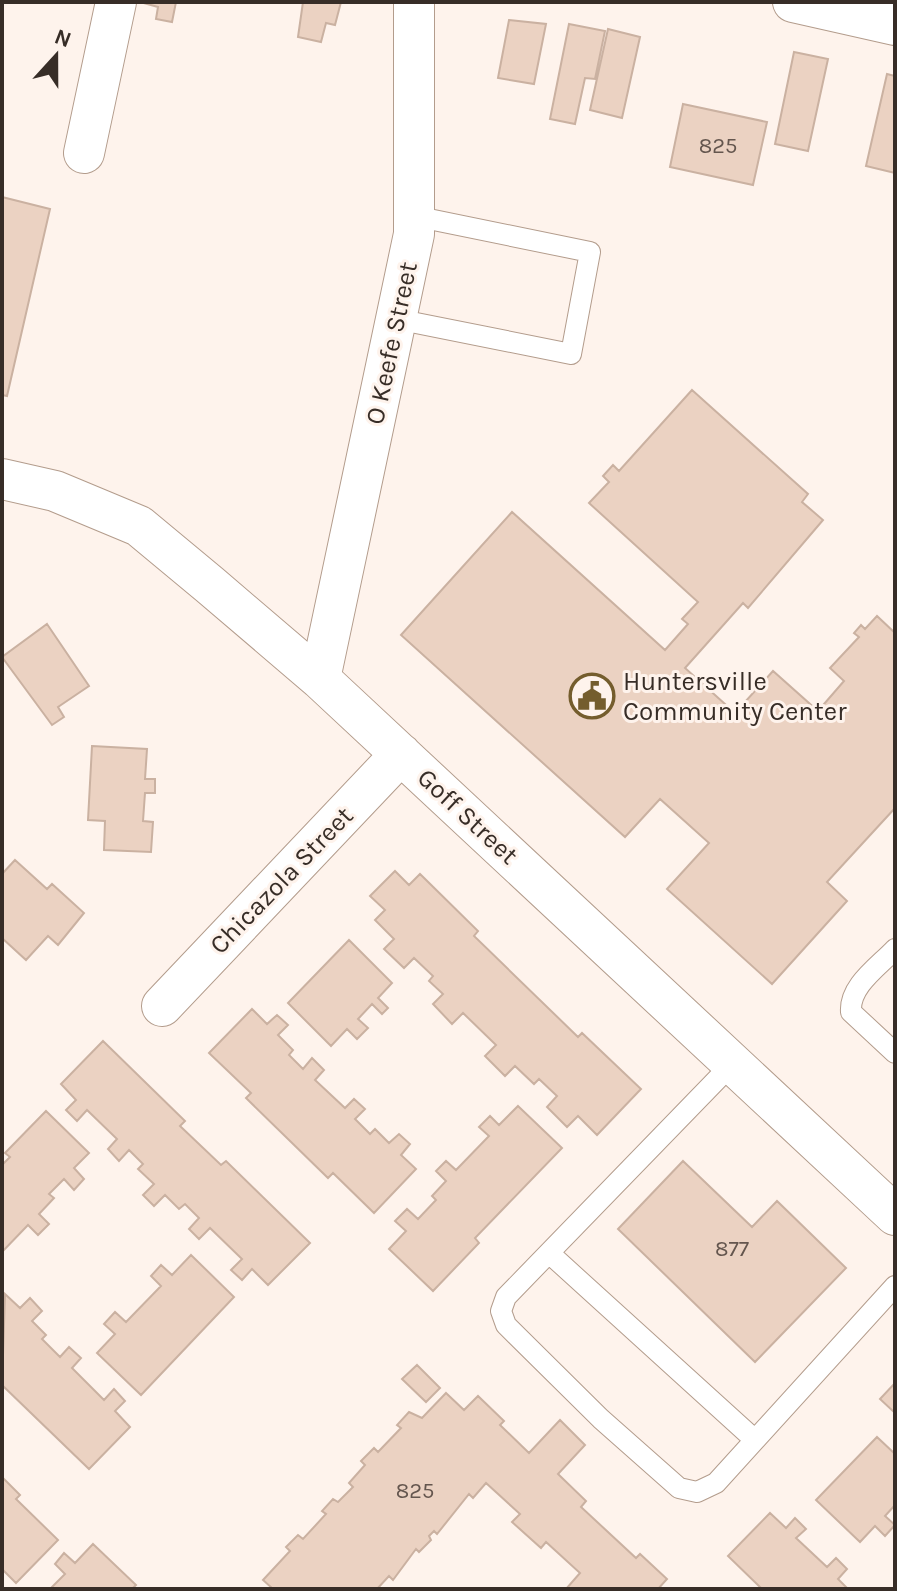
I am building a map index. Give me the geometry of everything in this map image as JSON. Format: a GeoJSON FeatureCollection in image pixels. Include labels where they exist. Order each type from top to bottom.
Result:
{"type":"FeatureCollection","features":[{"type":"Feature","properties":{"kind":"street"},"geometry":{"type":"LineString","coordinates":[[84,153],[116,2]]}},
{"type":"Feature","properties":{"kind":"street","name":"O Keefe Street"},"geometry":{"type":"LineString","coordinates":[[320,679],[414,234],[414,2]]}},
{"type":"Feature","properties":{"kind":"street"},"geometry":{"type":"LineString","coordinates":[[793,2],[895,25]]}},
{"type":"Feature","properties":{"kind":"street","name":"Goff Street"},"geometry":{"type":"LineString","coordinates":[[2,479],[55,491],[139,526],[320,679],[895,1215]]}},
{"type":"Feature","properties":{"kind":"street","name":"Chicazola Street"},"geometry":{"type":"LineString","coordinates":[[162,1006],[401,754]]}},
{"type":"Feature","properties":{"kind":"lane"},"geometry":{"type":"LineString","coordinates":[[396,319],[571,354],[585,281],[590,252],[414,216]]}},
{"type":"Feature","properties":{"kind":"lane"},"geometry":{"type":"LineString","coordinates":[[895,949],[856,990],[850,1001],[851,1012],[895,1053]]}},
{"type":"Feature","properties":{"kind":"lane"},"geometry":{"type":"LineString","coordinates":[[733,1063],[506,1297],[501,1311],[506,1325],[601,1419],[679,1488],[697,1492],[716,1483],[895,1286]]}},
{"type":"Feature","properties":{"kind":"lane"},"geometry":{"type":"LineString","coordinates":[[549,1253],[755,1440]]}},
{"type":"Feature","properties":{"kind":"building"},"geometry":{"type":"Polygon","coordinates":[[[140,2],[176,2],[172,22],[156,19],[158,7],[140,2]]]}},
{"type":"Feature","properties":{"kind":"building"},"geometry":{"type":"Polygon","coordinates":[[[303,2],[341,2],[335,25],[326,23],[321,42],[298,37],[303,2]]]}},
{"type":"Feature","properties":{"kind":"building"},"geometry":{"type":"Polygon","coordinates":[[[509,20],[546,24],[534,84],[498,78],[509,20]]]}},
{"type":"Feature","properties":{"kind":"building"},"geometry":{"type":"Polygon","coordinates":[[[569,24],[605,31],[595,79],[585,78],[575,124],[550,119],[569,24]]]}},
{"type":"Feature","properties":{"kind":"building"},"geometry":{"type":"Polygon","coordinates":[[[608,29],[640,37],[622,118],[590,110],[608,29]]]}},
{"type":"Feature","properties":{"kind":"building"},"geometry":{"type":"Polygon","coordinates":[[[794,52],[828,59],[808,151],[775,144],[794,52]]]}},
{"type":"Feature","properties":{"kind":"building"},"geometry":{"type":"Polygon","coordinates":[[[887,74],[895,76],[895,173],[866,166],[887,74]]]}},
{"type":"Feature","properties":{"kind":"building"},"geometry":{"type":"Polygon","coordinates":[[[683,104],[767,122],[753,185],[670,167],[683,104]]]}},
{"type":"Feature","properties":{"kind":"building"},"geometry":{"type":"Polygon","coordinates":[[[2,197],[50,209],[7,396],[2,395],[2,197]]]}},
{"type":"Feature","properties":{"kind":"building","name":"Huntersville Community Center"},"geometry":{"type":"Polygon","coordinates":[[[692,390],[808,494],[802,502],[823,520],[748,608],[743,603],[685,668],[735,713],[773,671],[818,711],[844,681],[830,668],[859,637],[854,633],[861,625],[865,629],[877,616],[895,633],[895,808],[827,882],[847,901],[772,984],[667,889],[709,843],[660,799],[625,837],[401,635],[512,512],[665,650],[688,624],[682,619],[698,602],[589,503],[609,482],[603,476],[613,465],[619,471],[692,390]]]}},
{"type":"Feature","properties":{"kind":"building"},"geometry":{"type":"Polygon","coordinates":[[[47,624],[89,686],[58,707],[64,717],[52,725],[2,657],[47,624]]]}},
{"type":"Feature","properties":{"kind":"building"},"geometry":{"type":"Polygon","coordinates":[[[92,746],[147,749],[145,779],[155,779],[155,793],[145,793],[143,821],[153,822],[151,852],[104,850],[105,821],[88,820],[92,746]]]}},
{"type":"Feature","properties":{"kind":"building"},"geometry":{"type":"Polygon","coordinates":[[[15,860],[47,889],[52,884],[84,913],[58,945],[48,936],[26,960],[2,938],[2,874],[15,860]]]}},
{"type":"Feature","properties":{"kind":"building"},"geometry":{"type":"Polygon","coordinates":[[[395,871],[409,885],[420,874],[478,931],[474,936],[578,1037],[582,1033],[641,1089],[597,1135],[578,1116],[567,1127],[547,1107],[557,1096],[539,1079],[534,1084],[515,1066],[505,1076],[485,1056],[496,1045],[463,1013],[452,1024],[433,1004],[443,994],[429,981],[433,976],[414,958],[404,968],[384,949],[394,939],[375,920],[385,910],[370,896],[395,871]]]}},
{"type":"Feature","properties":{"kind":"building"},"geometry":{"type":"Polygon","coordinates":[[[349,940],[392,983],[378,998],[388,1008],[382,1014],[372,1004],[358,1019],[368,1028],[357,1039],[347,1029],[331,1046],[288,1003],[349,940]]]}},
{"type":"Feature","properties":{"kind":"building"},"geometry":{"type":"Polygon","coordinates":[[[252,1009],[267,1024],[277,1015],[288,1025],[278,1035],[293,1050],[289,1055],[303,1069],[312,1058],[324,1070],[315,1080],[345,1108],[354,1099],[365,1109],[355,1119],[370,1134],[375,1129],[389,1143],[399,1134],[410,1144],[401,1155],[416,1169],[374,1213],[333,1173],[328,1178],[246,1098],[251,1093],[209,1053],[252,1009]]]}},
{"type":"Feature","properties":{"kind":"building"},"geometry":{"type":"Polygon","coordinates":[[[103,1041],[185,1121],[180,1126],[221,1165],[226,1161],[310,1243],[268,1285],[252,1269],[242,1280],[231,1270],[242,1259],[210,1228],[199,1239],[189,1229],[199,1218],[185,1204],[179,1209],[165,1195],[154,1206],[143,1195],[154,1184],[138,1169],[143,1164],[129,1150],[119,1161],[108,1149],[117,1139],[87,1110],[77,1121],[66,1110],[76,1100],[61,1084],[103,1041]]]}},
{"type":"Feature","properties":{"kind":"building"},"geometry":{"type":"Polygon","coordinates":[[[518,1106],[562,1148],[475,1238],[479,1243],[433,1291],[389,1249],[406,1231],[395,1221],[407,1209],[418,1219],[436,1200],[432,1196],[446,1181],[436,1171],[446,1161],[456,1170],[489,1136],[479,1127],[490,1116],[499,1125],[518,1106]]]}},
{"type":"Feature","properties":{"kind":"building"},"geometry":{"type":"Polygon","coordinates":[[[46,1111],[89,1153],[74,1168],[84,1179],[74,1190],[64,1179],[49,1194],[54,1198],[39,1214],[49,1224],[38,1235],[28,1225],[2,1252],[2,1165],[10,1157],[5,1153],[46,1111]]]}},
{"type":"Feature","properties":{"kind":"building"},"geometry":{"type":"Polygon","coordinates":[[[683,1161],[752,1227],[777,1201],[846,1268],[755,1362],[618,1229],[683,1161]]]}},
{"type":"Feature","properties":{"kind":"building"},"geometry":{"type":"Polygon","coordinates":[[[191,1255],[234,1297],[141,1395],[97,1353],[115,1334],[104,1324],[115,1312],[126,1322],[161,1286],[151,1276],[161,1265],[172,1275],[191,1255]]]}},
{"type":"Feature","properties":{"kind":"building"},"geometry":{"type":"Polygon","coordinates":[[[5,1294],[20,1308],[30,1298],[42,1311],[32,1321],[46,1335],[42,1339],[60,1357],[69,1347],[81,1358],[72,1368],[104,1400],[114,1389],[125,1401],[115,1411],[130,1427],[89,1469],[2,1385],[5,1294]]]}},
{"type":"Feature","properties":{"kind":"building"},"geometry":{"type":"Polygon","coordinates":[[[417,1365],[440,1388],[426,1402],[402,1379],[417,1365]]]}},
{"type":"Feature","properties":{"kind":"building"},"geometry":{"type":"Polygon","coordinates":[[[895,1383],[895,1413],[880,1399],[895,1383]]]}},
{"type":"Feature","properties":{"kind":"building"},"geometry":{"type":"Polygon","coordinates":[[[446,1393],[464,1410],[478,1396],[504,1421],[500,1425],[529,1453],[560,1420],[585,1445],[558,1474],[586,1501],[581,1507],[636,1558],[640,1554],[667,1579],[658,1589],[566,1589],[580,1573],[546,1542],[541,1548],[512,1522],[520,1514],[486,1483],[473,1498],[469,1494],[437,1534],[434,1531],[429,1536],[431,1540],[419,1552],[416,1549],[393,1580],[389,1576],[377,1589],[273,1589],[263,1580],[290,1551],[286,1547],[298,1535],[303,1539],[326,1514],[322,1511],[333,1499],[338,1502],[353,1487],[349,1483],[365,1465],[361,1461],[374,1448],[378,1452],[401,1428],[397,1425],[409,1412],[422,1418],[446,1393]]]}},
{"type":"Feature","properties":{"kind":"building"},"geometry":{"type":"Polygon","coordinates":[[[877,1437],[895,1454],[895,1505],[885,1516],[895,1525],[885,1536],[875,1526],[860,1542],[816,1500],[877,1437]]]}},
{"type":"Feature","properties":{"kind":"building"},"geometry":{"type":"Polygon","coordinates":[[[2,1477],[20,1495],[16,1499],[58,1540],[16,1583],[2,1569],[2,1477]]]}},
{"type":"Feature","properties":{"kind":"building"},"geometry":{"type":"Polygon","coordinates":[[[770,1513],[786,1528],[795,1518],[806,1529],[796,1538],[827,1567],[836,1558],[847,1569],[838,1579],[848,1589],[762,1589],[728,1556],[770,1513]]]}},
{"type":"Feature","properties":{"kind":"building"},"geometry":{"type":"Polygon","coordinates":[[[93,1544],[136,1585],[132,1589],[50,1589],[65,1574],[55,1564],[64,1553],[75,1563],[93,1544]]]}},
{"type":"Feature","properties":{"kind":"place","name":"Huntersville Community Center"},"geometry":{"type":"Point","coordinates":[592,696]}}]}
